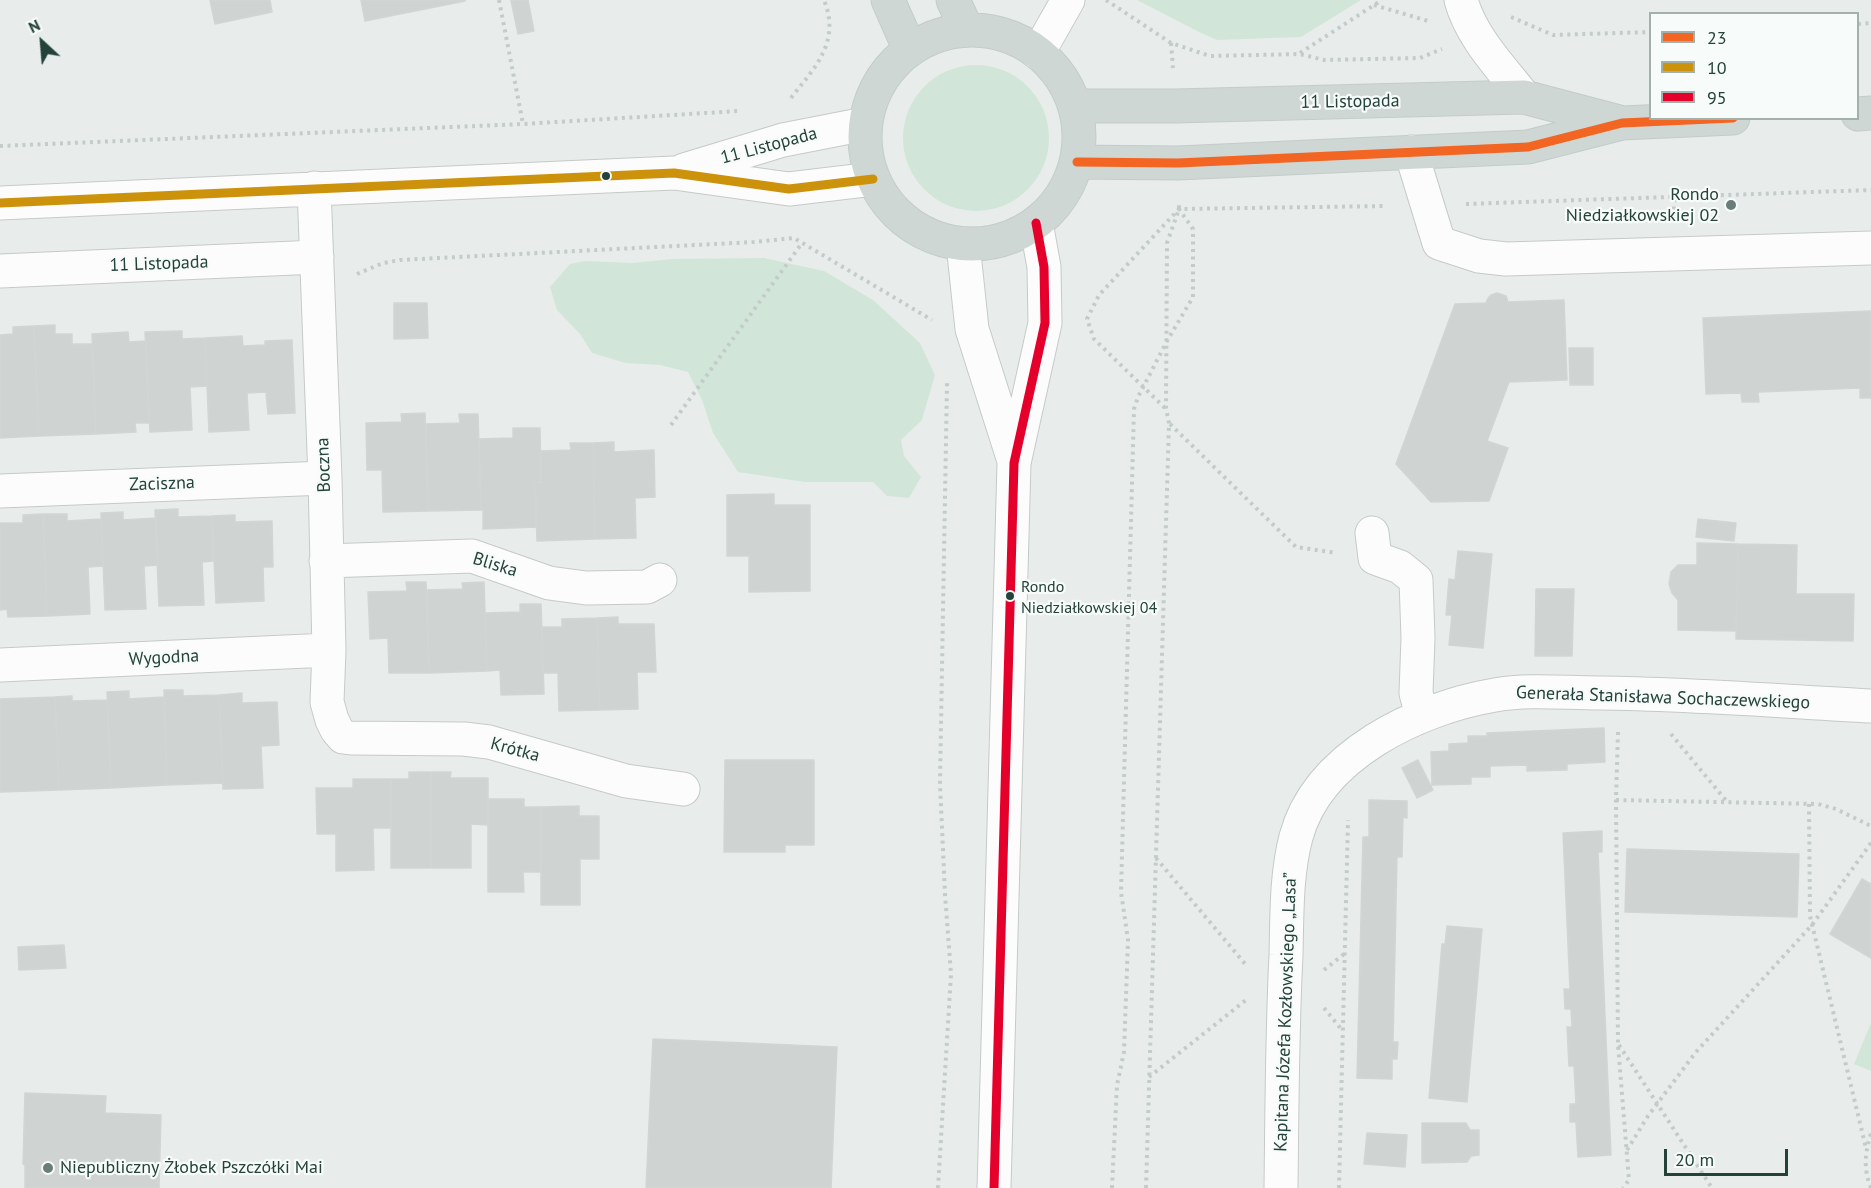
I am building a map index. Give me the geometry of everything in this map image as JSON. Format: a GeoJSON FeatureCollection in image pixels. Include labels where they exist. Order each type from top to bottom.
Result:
{"type":"FeatureCollection","features":[{"type":"Feature","properties":{"kind":"main road"},"geometry":{"type":"LineString","coordinates":[[888,0],[910,50]]}},
{"type":"Feature","properties":{"kind":"main road"},"geometry":{"type":"LineString","coordinates":[[953,0],[967,30]]}},
{"type":"Feature","properties":{"kind":"main road"},"geometry":{"type":"LineString","coordinates":[[967,30],[1004,35],[1038,52],[1060,76],[1075,106],[1079,133],[1077,162],[1062,196],[1036,223],[1002,241],[963,244],[935,238],[909,224],[888,204],[873,179],[866,152],[865,124],[873,95],[888,70],[910,50],[937,36],[967,30]]}},
{"type":"Feature","properties":{"kind":"main road","name":"11 Listopada"},"geometry":{"type":"LineString","coordinates":[[1075,106],[1524,98],[1622,123]]}},
{"type":"Feature","properties":{"kind":"main road","name":"11 Listopada"},"geometry":{"type":"LineString","coordinates":[[1077,162],[1178,163],[1528,147],[1622,123],[1689,120]]}},
{"type":"Feature","properties":{"kind":"street"},"geometry":{"type":"LineString","coordinates":[[1038,52],[1068,0]]}},
{"type":"Feature","properties":{"kind":"street"},"geometry":{"type":"LineString","coordinates":[[1461,0],[1465,15],[1476,35],[1524,98]]}},
{"type":"Feature","properties":{"kind":"street","name":"11 Listopada"},"geometry":{"type":"LineString","coordinates":[[674,173],[783,140],[865,124]]}},
{"type":"Feature","properties":{"kind":"street"},"geometry":{"type":"LineString","coordinates":[[1411,152],[1438,243],[1479,256],[1506,259],[1871,248]]}},
{"type":"Feature","properties":{"kind":"street","name":"11 Listopada"},"geometry":{"type":"LineString","coordinates":[[0,203],[674,173],[789,189],[873,179]]}},
{"type":"Feature","properties":{"kind":"street","name":"Boczna"},"geometry":{"type":"LineString","coordinates":[[314,188],[325,478],[329,650],[327,702],[332,720],[343,737]]}},
{"type":"Feature","properties":{"kind":"street"},"geometry":{"type":"LineString","coordinates":[[994,1188],[1014,463],[1045,323],[1044,267],[1036,223]]}},
{"type":"Feature","properties":{"kind":"street"},"geometry":{"type":"LineString","coordinates":[[963,244],[972,329],[1014,463]]}},
{"type":"Feature","properties":{"kind":"street","name":"11 Listopada"},"geometry":{"type":"LineString","coordinates":[[0,271],[317,270]]}},
{"type":"Feature","properties":{"kind":"street","name":"Zaciszna"},"geometry":{"type":"LineString","coordinates":[[0,491],[325,478]]}},
{"type":"Feature","properties":{"kind":"street"},"geometry":{"type":"LineString","coordinates":[[1373,545],[1416,580],[1418,638],[1416,693],[1422,716]]}},
{"type":"Feature","properties":{"kind":"street","name":"Bliska"},"geometry":{"type":"LineString","coordinates":[[327,561],[472,556],[549,583],[586,588],[647,587],[660,580]]}},
{"type":"Feature","properties":{"kind":"street","name":"Wygodna"},"geometry":{"type":"LineString","coordinates":[[0,665],[329,650]]}},
{"type":"Feature","properties":{"kind":"street","name":"Generała Stanisława Sochaczewskiego"},"geometry":{"type":"LineString","coordinates":[[1455,703],[1497,694],[1532,691],[1871,706]]}},
{"type":"Feature","properties":{"kind":"street","name":"Kapitana Józefa Kozłowskiego „Lasa”"},"geometry":{"type":"LineString","coordinates":[[1281,1188],[1288,883],[1297,835],[1310,803],[1333,773],[1364,747],[1413,719],[1455,703]]}},
{"type":"Feature","properties":{"kind":"street","name":"Krótka"},"geometry":{"type":"LineString","coordinates":[[343,737],[464,739],[489,742],[626,781],[683,789]]}},
{"type":"Feature","properties":{"kind":"path"},"geometry":{"type":"LineString","coordinates":[[499,0],[523,124]]}},
{"type":"Feature","properties":{"kind":"path"},"geometry":{"type":"LineString","coordinates":[[786,103],[824,55],[830,21],[824,0]]}},
{"type":"Feature","properties":{"kind":"path"},"geometry":{"type":"LineString","coordinates":[[1106,0],[1171,43],[1210,56],[1300,54],[1324,60],[1420,58],[1476,35],[1509,16],[1553,35],[1649,32]]}},
{"type":"Feature","properties":{"kind":"path"},"geometry":{"type":"LineString","coordinates":[[1113,5],[1117,0]]}},
{"type":"Feature","properties":{"kind":"path"},"geometry":{"type":"LineString","coordinates":[[1300,54],[1382,0]]}},
{"type":"Feature","properties":{"kind":"path"},"geometry":{"type":"LineString","coordinates":[[0,146],[523,124],[741,111]]}},
{"type":"Feature","properties":{"kind":"path"},"geometry":{"type":"LineString","coordinates":[[1112,1188],[1117,1085],[1124,1052],[1128,940],[1121,892],[1134,409],[1167,341],[1193,297],[1193,229],[1179,208],[1167,243],[1167,341],[1166,408],[1169,423],[1146,1188]]}},
{"type":"Feature","properties":{"kind":"path"},"geometry":{"type":"LineString","coordinates":[[317,270],[337,282],[383,264],[400,260],[794,238],[935,321]]}},
{"type":"Feature","properties":{"kind":"path"},"geometry":{"type":"LineString","coordinates":[[671,425],[802,243]]}},
{"type":"Feature","properties":{"kind":"path"},"geometry":{"type":"LineString","coordinates":[[938,1188],[951,974],[940,783],[947,375]]}},
{"type":"Feature","properties":{"kind":"path"},"geometry":{"type":"LineString","coordinates":[[1169,423],[1296,547],[1373,545]]}},
{"type":"Feature","properties":{"kind":"path"},"geometry":{"type":"LineString","coordinates":[[1619,722],[1616,800],[1618,1045],[1629,1180],[1623,1188]]}},
{"type":"Feature","properties":{"kind":"path"},"geometry":{"type":"LineString","coordinates":[[1670,733],[1728,802]]}},
{"type":"Feature","properties":{"kind":"path"},"geometry":{"type":"LineString","coordinates":[[1616,800],[1818,804],[1836,809],[1871,826]]}},
{"type":"Feature","properties":{"kind":"path"},"geometry":{"type":"LineString","coordinates":[[1809,804],[1810,916],[1866,1148],[1865,1172],[1870,1188]]}},
{"type":"Feature","properties":{"kind":"path"},"geometry":{"type":"LineString","coordinates":[[1339,1188],[1348,818]]}},
{"type":"Feature","properties":{"kind":"path"},"geometry":{"type":"LineString","coordinates":[[1627,1151],[1657,1104],[1696,1052],[1812,925],[1871,843]]}},
{"type":"Feature","properties":{"kind":"path"},"geometry":{"type":"LineString","coordinates":[[1156,858],[1248,968]]}},
{"type":"Feature","properties":{"kind":"path"},"geometry":{"type":"LineString","coordinates":[[1149,1077],[1254,993]]}},
{"type":"Feature","properties":{"kind":"path"},"geometry":{"type":"LineString","coordinates":[[1618,1045],[1712,1188]]}},
{"type":"Feature","properties":{"kind":"path"},"geometry":{"type":"LineString","coordinates":[[1866,1148],[1871,1133]]}},
{"type":"Feature","properties":{"kind":"green space"},"geometry":{"type":"Polygon","coordinates":[[[1137,0],[1361,0],[1301,37],[1217,40],[1137,0]]]}},
{"type":"Feature","properties":{"kind":"green space"},"geometry":{"type":"Polygon","coordinates":[[[976,65],[1004,71],[1027,87],[1043,110],[1049,138],[1043,166],[1027,189],[1004,205],[976,211],[948,205],[925,189],[909,166],[903,138],[909,110],[925,87],[948,71],[976,65]]]}},
{"type":"Feature","properties":{"kind":"green space"},"geometry":{"type":"Polygon","coordinates":[[[764,258],[824,271],[873,300],[920,343],[935,375],[922,420],[901,440],[904,456],[921,477],[909,498],[887,496],[873,482],[805,482],[738,472],[713,433],[702,400],[688,372],[660,365],[626,363],[592,353],[580,334],[557,310],[550,287],[570,264],[585,261],[632,263],[672,259],[764,258]]]}},
{"type":"Feature","properties":{"kind":"green space"},"geometry":{"type":"Polygon","coordinates":[[[1871,1023],[1871,1071],[1854,1064],[1871,1023]]]}},
{"type":"Feature","properties":{"kind":"building"},"geometry":{"type":"Polygon","coordinates":[[[210,0],[270,0],[272,12],[215,24],[210,0]]]}},
{"type":"Feature","properties":{"kind":"building"},"geometry":{"type":"Polygon","coordinates":[[[361,0],[465,0],[465,1],[365,21],[361,0]]]}},
{"type":"Feature","properties":{"kind":"building"},"geometry":{"type":"Polygon","coordinates":[[[511,0],[528,0],[534,31],[518,34],[511,0]]]}},
{"type":"Feature","properties":{"kind":"building"},"geometry":{"type":"Polygon","coordinates":[[[1497,293],[1506,296],[1508,302],[1564,300],[1567,380],[1509,382],[1487,441],[1508,448],[1489,501],[1431,502],[1396,464],[1455,304],[1486,303],[1491,295],[1497,293]]]}},
{"type":"Feature","properties":{"kind":"building"},"geometry":{"type":"Polygon","coordinates":[[[394,303],[427,303],[428,338],[394,339],[394,303]]]}},
{"type":"Feature","properties":{"kind":"building"},"geometry":{"type":"Polygon","coordinates":[[[1871,311],[1871,398],[1860,398],[1860,388],[1758,392],[1759,402],[1742,402],[1741,393],[1706,394],[1703,318],[1871,311]]]}},
{"type":"Feature","properties":{"kind":"building"},"geometry":{"type":"Polygon","coordinates":[[[55,325],[55,334],[72,334],[72,344],[92,344],[96,434],[39,436],[34,326],[55,325]]]}},
{"type":"Feature","properties":{"kind":"building"},"geometry":{"type":"Polygon","coordinates":[[[34,326],[39,436],[0,438],[0,335],[13,334],[13,327],[34,326]]]}},
{"type":"Feature","properties":{"kind":"building"},"geometry":{"type":"Polygon","coordinates":[[[182,331],[182,339],[205,338],[207,386],[190,387],[192,430],[150,432],[145,332],[182,331]]]}},
{"type":"Feature","properties":{"kind":"building"},"geometry":{"type":"Polygon","coordinates":[[[128,332],[129,342],[146,341],[149,423],[135,423],[136,432],[96,434],[92,334],[128,332]]]}},
{"type":"Feature","properties":{"kind":"building"},"geometry":{"type":"Polygon","coordinates":[[[242,336],[243,346],[265,345],[265,341],[292,340],[295,413],[268,414],[266,392],[247,393],[249,430],[209,432],[205,338],[242,336]]]}},
{"type":"Feature","properties":{"kind":"building"},"geometry":{"type":"Polygon","coordinates":[[[1569,348],[1593,348],[1593,385],[1570,385],[1569,348]]]}},
{"type":"Feature","properties":{"kind":"building"},"geometry":{"type":"Polygon","coordinates":[[[425,413],[428,511],[383,512],[382,470],[367,470],[366,423],[402,422],[401,414],[425,413]]]}},
{"type":"Feature","properties":{"kind":"building"},"geometry":{"type":"Polygon","coordinates":[[[459,414],[478,414],[481,510],[428,511],[426,424],[460,423],[459,414]]]}},
{"type":"Feature","properties":{"kind":"building"},"geometry":{"type":"Polygon","coordinates":[[[513,428],[540,428],[541,482],[535,482],[536,527],[483,529],[479,439],[513,438],[513,428]]]}},
{"type":"Feature","properties":{"kind":"building"},"geometry":{"type":"Polygon","coordinates":[[[614,442],[614,452],[654,450],[655,497],[635,498],[636,538],[595,539],[593,443],[614,442]]]}},
{"type":"Feature","properties":{"kind":"building"},"geometry":{"type":"Polygon","coordinates":[[[570,443],[593,443],[595,539],[537,541],[535,482],[541,482],[540,451],[571,450],[570,443]]]}},
{"type":"Feature","properties":{"kind":"building"},"geometry":{"type":"Polygon","coordinates":[[[774,494],[774,505],[810,505],[810,591],[749,592],[749,556],[727,556],[727,495],[774,494]]]}},
{"type":"Feature","properties":{"kind":"building"},"geometry":{"type":"Polygon","coordinates":[[[178,509],[178,517],[212,516],[213,561],[202,562],[204,605],[159,606],[155,510],[178,509]]]}},
{"type":"Feature","properties":{"kind":"building"},"geometry":{"type":"Polygon","coordinates":[[[123,512],[123,520],[156,518],[158,565],[144,566],[146,609],[105,610],[101,513],[123,512]]]}},
{"type":"Feature","properties":{"kind":"building"},"geometry":{"type":"Polygon","coordinates":[[[43,514],[67,514],[67,521],[101,519],[103,566],[88,567],[90,614],[47,616],[43,514]]]}},
{"type":"Feature","properties":{"kind":"building"},"geometry":{"type":"Polygon","coordinates":[[[43,514],[47,616],[8,617],[7,609],[0,610],[0,523],[23,523],[23,515],[43,514]]]}},
{"type":"Feature","properties":{"kind":"building"},"geometry":{"type":"Polygon","coordinates":[[[235,515],[235,522],[272,521],[273,567],[263,567],[264,601],[216,603],[212,516],[235,515]]]}},
{"type":"Feature","properties":{"kind":"building"},"geometry":{"type":"Polygon","coordinates":[[[1698,519],[1736,523],[1734,541],[1696,537],[1698,519]]]}},
{"type":"Feature","properties":{"kind":"building"},"geometry":{"type":"Polygon","coordinates":[[[1697,543],[1738,544],[1736,631],[1678,630],[1678,600],[1669,584],[1671,572],[1678,565],[1697,565],[1697,543]]]}},
{"type":"Feature","properties":{"kind":"building"},"geometry":{"type":"Polygon","coordinates":[[[1738,544],[1797,545],[1796,594],[1854,594],[1853,641],[1736,639],[1738,544]]]}},
{"type":"Feature","properties":{"kind":"building"},"geometry":{"type":"Polygon","coordinates":[[[1458,551],[1492,554],[1483,648],[1449,645],[1452,615],[1446,615],[1449,579],[1455,580],[1458,551]]]}},
{"type":"Feature","properties":{"kind":"building"},"geometry":{"type":"Polygon","coordinates":[[[406,582],[426,582],[429,673],[389,673],[388,638],[370,639],[368,592],[407,591],[406,582]]]}},
{"type":"Feature","properties":{"kind":"building"},"geometry":{"type":"Polygon","coordinates":[[[484,582],[487,671],[429,673],[427,590],[463,589],[462,583],[484,582]]]}},
{"type":"Feature","properties":{"kind":"building"},"geometry":{"type":"Polygon","coordinates":[[[1536,589],[1574,589],[1572,656],[1535,656],[1536,589]]]}},
{"type":"Feature","properties":{"kind":"building"},"geometry":{"type":"Polygon","coordinates":[[[520,604],[541,604],[544,694],[501,695],[500,670],[487,671],[485,613],[520,612],[520,604]]]}},
{"type":"Feature","properties":{"kind":"building"},"geometry":{"type":"Polygon","coordinates":[[[618,617],[618,624],[654,624],[656,672],[637,672],[638,709],[600,710],[597,618],[618,617]]]}},
{"type":"Feature","properties":{"kind":"building"},"geometry":{"type":"Polygon","coordinates":[[[597,618],[600,710],[559,711],[558,673],[543,673],[542,627],[562,627],[562,619],[597,618]]]}},
{"type":"Feature","properties":{"kind":"building"},"geometry":{"type":"Polygon","coordinates":[[[164,690],[183,690],[183,696],[219,695],[223,783],[167,785],[164,690]]]}},
{"type":"Feature","properties":{"kind":"building"},"geometry":{"type":"Polygon","coordinates":[[[129,691],[129,699],[164,697],[167,785],[111,788],[107,692],[129,691]]]}},
{"type":"Feature","properties":{"kind":"building"},"geometry":{"type":"Polygon","coordinates":[[[242,693],[242,703],[277,702],[279,745],[261,746],[263,788],[223,789],[219,695],[242,693]]]}},
{"type":"Feature","properties":{"kind":"building"},"geometry":{"type":"Polygon","coordinates":[[[72,696],[72,701],[107,700],[111,788],[59,790],[55,697],[72,696]]]}},
{"type":"Feature","properties":{"kind":"building"},"geometry":{"type":"Polygon","coordinates":[[[55,697],[59,790],[0,792],[0,699],[55,697]]]}},
{"type":"Feature","properties":{"kind":"building"},"geometry":{"type":"Polygon","coordinates":[[[1604,728],[1605,762],[1567,764],[1567,770],[1527,771],[1527,765],[1490,766],[1490,777],[1471,777],[1471,784],[1432,785],[1431,752],[1449,751],[1449,744],[1468,743],[1468,736],[1487,736],[1487,733],[1604,728]]]}},
{"type":"Feature","properties":{"kind":"building"},"geometry":{"type":"Polygon","coordinates":[[[725,760],[814,760],[814,845],[785,845],[785,852],[724,852],[725,760]]]}},
{"type":"Feature","properties":{"kind":"building"},"geometry":{"type":"Polygon","coordinates":[[[1418,760],[1433,790],[1417,798],[1402,768],[1418,760]]]}},
{"type":"Feature","properties":{"kind":"building"},"geometry":{"type":"Polygon","coordinates":[[[409,772],[431,772],[431,868],[391,868],[391,779],[409,779],[409,772]]]}},
{"type":"Feature","properties":{"kind":"building"},"geometry":{"type":"Polygon","coordinates":[[[431,772],[451,772],[450,778],[488,778],[488,825],[471,824],[471,868],[431,868],[431,772]]]}},
{"type":"Feature","properties":{"kind":"building"},"geometry":{"type":"Polygon","coordinates":[[[353,779],[391,779],[391,828],[373,828],[374,870],[336,871],[336,834],[317,834],[316,788],[353,788],[353,779]]]}},
{"type":"Feature","properties":{"kind":"building"},"geometry":{"type":"Polygon","coordinates":[[[488,799],[524,799],[524,807],[541,807],[541,872],[523,872],[524,892],[488,892],[488,799]]]}},
{"type":"Feature","properties":{"kind":"building"},"geometry":{"type":"Polygon","coordinates":[[[1369,800],[1407,801],[1407,818],[1403,817],[1402,857],[1397,857],[1393,1042],[1398,1042],[1397,1059],[1392,1059],[1392,1079],[1357,1078],[1363,837],[1369,837],[1369,800]]]}},
{"type":"Feature","properties":{"kind":"building"},"geometry":{"type":"Polygon","coordinates":[[[579,806],[579,816],[599,816],[599,859],[580,859],[580,905],[541,905],[541,807],[579,806]]]}},
{"type":"Feature","properties":{"kind":"building"},"geometry":{"type":"Polygon","coordinates":[[[1602,831],[1602,852],[1598,852],[1611,1155],[1578,1157],[1576,1122],[1570,1122],[1570,1104],[1576,1104],[1574,1066],[1569,1066],[1567,1027],[1572,1027],[1571,1009],[1565,1009],[1564,989],[1570,989],[1563,833],[1602,831]]]}},
{"type":"Feature","properties":{"kind":"building"},"geometry":{"type":"Polygon","coordinates":[[[1627,849],[1799,854],[1797,917],[1625,912],[1627,849]]]}},
{"type":"Feature","properties":{"kind":"building"},"geometry":{"type":"Polygon","coordinates":[[[1862,879],[1871,884],[1871,958],[1830,934],[1862,879]]]}},
{"type":"Feature","properties":{"kind":"building"},"geometry":{"type":"Polygon","coordinates":[[[1447,926],[1482,929],[1467,1102],[1429,1098],[1442,944],[1445,944],[1447,926]]]}},
{"type":"Feature","properties":{"kind":"building"},"geometry":{"type":"Polygon","coordinates":[[[64,945],[66,968],[19,970],[18,947],[64,945]]]}},
{"type":"Feature","properties":{"kind":"building"},"geometry":{"type":"Polygon","coordinates":[[[653,1039],[837,1047],[831,1188],[646,1188],[653,1039]]]}},
{"type":"Feature","properties":{"kind":"building"},"geometry":{"type":"Polygon","coordinates":[[[25,1093],[106,1096],[105,1113],[161,1115],[159,1188],[25,1188],[25,1165],[23,1164],[25,1093]]]}},
{"type":"Feature","properties":{"kind":"building"},"geometry":{"type":"Polygon","coordinates":[[[1422,1123],[1466,1123],[1470,1130],[1479,1130],[1479,1155],[1471,1156],[1467,1162],[1422,1163],[1422,1123]]]}},
{"type":"Feature","properties":{"kind":"building"},"geometry":{"type":"Polygon","coordinates":[[[1367,1133],[1407,1135],[1405,1167],[1364,1164],[1367,1133]]]}},
{"type":"Feature","properties":{"kind":"transit line","name":"23"},"geometry":{"type":"LineString","coordinates":[[1077,162],[1178,163],[1528,147],[1622,123],[1689,120]]}},
{"type":"Feature","properties":{"kind":"transit line","name":"10"},"geometry":{"type":"LineString","coordinates":[[0,203],[674,173],[789,189],[873,179]]}},
{"type":"Feature","properties":{"kind":"transit line","name":"95"},"geometry":{"type":"LineString","coordinates":[[994,1188],[1014,463],[1045,323],[1044,267],[1036,223]]}},
{"type":"Feature","properties":{"kind":"place","name":"Rondo Niedziałkowskiej 02"},"geometry":{"type":"Point","coordinates":[1731,205]}},
{"type":"Feature","properties":{"kind":"place","name":"Rondo Niedziałkowskiej 04"},"geometry":{"type":"Point","coordinates":[1010,596]}},
{"type":"Feature","properties":{"kind":"place","name":"Niepubliczny Żłobek Pszczółki Mai"},"geometry":{"type":"Point","coordinates":[48,1168]}}]}
